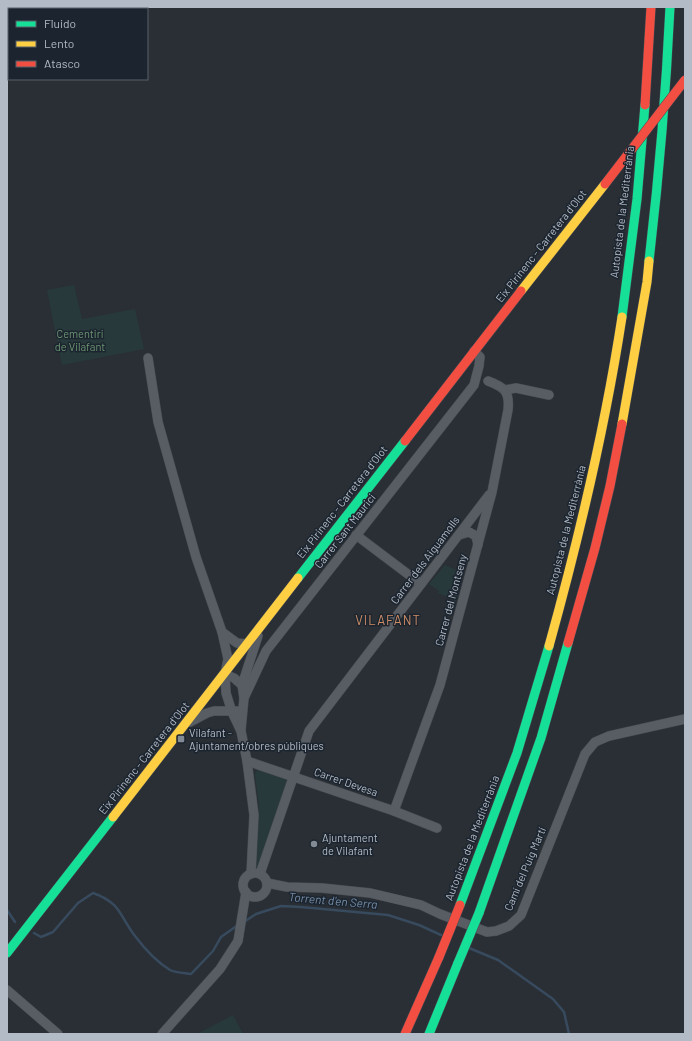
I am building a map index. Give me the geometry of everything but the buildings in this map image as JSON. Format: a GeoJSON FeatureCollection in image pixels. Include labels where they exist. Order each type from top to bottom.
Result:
{"type":"FeatureCollection","features":[{"type":"Feature","properties":{"kind":"main road","name":"Autopista de la Mediterrània"},"geometry":{"type":"LineString","coordinates":[[405,1034],[460,905],[524,731],[576,546],[610,389],[627,279],[640,168],[651,7]]}},
{"type":"Feature","properties":{"kind":"main road"},"geometry":{"type":"LineString","coordinates":[[429,1034],[479,913],[541,738],[593,555],[610,486],[629,390],[647,282],[660,167],[667,76],[670,7]]}},
{"type":"Feature","properties":{"kind":"main road","name":"Eix Pirinenc - Carretera d'Olot"},"geometry":{"type":"LineString","coordinates":[[7,953],[224,674],[242,646],[263,624],[685,80]]}},
{"type":"Feature","properties":{"kind":"street"},"geometry":{"type":"LineString","coordinates":[[474,351],[480,356],[474,385]]}},
{"type":"Feature","properties":{"kind":"street"},"geometry":{"type":"LineString","coordinates":[[148,358],[158,422],[196,556],[222,632],[228,659],[224,674],[226,694],[241,732],[247,760],[254,816],[255,874]]}},
{"type":"Feature","properties":{"kind":"street"},"geometry":{"type":"LineString","coordinates":[[479,366],[488,381],[505,390],[516,388],[550,395]]}},
{"type":"Feature","properties":{"kind":"street"},"geometry":{"type":"LineString","coordinates":[[474,385],[488,381]]}},
{"type":"Feature","properties":{"kind":"street","name":"Carrer Sant Maurici"},"geometry":{"type":"LineString","coordinates":[[244,698],[266,652],[474,385]]}},
{"type":"Feature","properties":{"kind":"street","name":"Carrer del Montseny"},"geometry":{"type":"LineString","coordinates":[[394,811],[440,685],[478,546],[492,492],[508,410],[509,398],[505,390]]}},
{"type":"Feature","properties":{"kind":"street","name":"Carrer dels Aiguamolls"},"geometry":{"type":"LineString","coordinates":[[255,874],[309,732],[492,492]]}},
{"type":"Feature","properties":{"kind":"street"},"geometry":{"type":"LineString","coordinates":[[459,535],[469,532],[476,536],[478,546]]}},
{"type":"Feature","properties":{"kind":"street"},"geometry":{"type":"LineString","coordinates":[[356,535],[422,584]]}},
{"type":"Feature","properties":{"kind":"street"},"geometry":{"type":"LineString","coordinates":[[241,732],[244,698],[242,685],[248,662],[263,624]]}},
{"type":"Feature","properties":{"kind":"street"},"geometry":{"type":"LineString","coordinates":[[222,632],[242,646],[248,662]]}},
{"type":"Feature","properties":{"kind":"street"},"geometry":{"type":"LineString","coordinates":[[224,674],[234,678],[242,685]]}},
{"type":"Feature","properties":{"kind":"street"},"geometry":{"type":"LineString","coordinates":[[185,724],[214,711],[232,712],[243,708]]}},
{"type":"Feature","properties":{"kind":"street","name":"Camí del Puig Martí"},"geometry":{"type":"LineString","coordinates":[[267,883],[287,887],[322,888],[370,893],[421,905],[487,932],[496,932],[509,926],[521,915],[585,754],[595,742],[609,736],[685,719]]}},
{"type":"Feature","properties":{"kind":"street","name":"Carrer Devesa"},"geometry":{"type":"LineString","coordinates":[[247,760],[394,811],[437,828]]}},
{"type":"Feature","properties":{"kind":"street"},"geometry":{"type":"LineString","coordinates":[[255,874],[265,879],[267,883],[265,892],[261,895],[252,897],[246,892],[243,885],[244,880],[255,874]]}},
{"type":"Feature","properties":{"kind":"street"},"geometry":{"type":"LineString","coordinates":[[162,1034],[220,969],[238,942],[246,892]]}},
{"type":"Feature","properties":{"kind":"street"},"geometry":{"type":"LineString","coordinates":[[7,990],[51,1032]]}},
{"type":"Feature","properties":{"kind":"green space","name":"Cementiri de Vilafant"},"geometry":{"type":"Polygon","coordinates":[[[74,285],[82,319],[135,309],[144,349],[62,365],[47,290],[74,285]]]}},
{"type":"Feature","properties":{"kind":"green space"},"geometry":{"type":"Polygon","coordinates":[[[445,565],[463,573],[456,601],[438,593],[439,591],[429,584],[445,565]]]}},
{"type":"Feature","properties":{"kind":"green space"},"geometry":{"type":"Polygon","coordinates":[[[259,770],[288,780],[258,867],[256,867],[259,807],[255,774],[259,770]]]}},
{"type":"Feature","properties":{"kind":"green space"},"geometry":{"type":"Polygon","coordinates":[[[233,1015],[243,1034],[197,1034],[233,1015]]]}},
{"type":"Feature","properties":{"kind":"waterway","name":"Torrent d'en Serra"},"geometry":{"type":"LineString","coordinates":[[34,933],[41,937],[53,932],[78,903],[93,893],[114,905],[139,941],[160,963],[172,971],[191,974],[213,951],[221,937],[238,925]]}},
{"type":"Feature","properties":{"kind":"waterway","name":"Torrent d'en Serra"},"geometry":{"type":"LineString","coordinates":[[244,922],[256,914],[281,906],[301,907],[388,915],[419,925],[441,935]]}},
{"type":"Feature","properties":{"kind":"waterway","name":"Torrent d'en Serra"},"geometry":{"type":"LineString","coordinates":[[7,910],[15,922]]}},
{"type":"Feature","properties":{"kind":"waterway","name":"Torrent d'en Serra"},"geometry":{"type":"LineString","coordinates":[[469,948],[498,960],[553,999],[564,1012],[569,1034]]}},
{"type":"Feature","properties":{"kind":"traffic: fast"},"geometry":{"type":"LineString","coordinates":[[649,261],[662,134],[670,7]]}},
{"type":"Feature","properties":{"kind":"traffic: fast"},"geometry":{"type":"LineString","coordinates":[[622,317],[637,199],[645,105]]}},
{"type":"Feature","properties":{"kind":"traffic: fast"},"geometry":{"type":"LineString","coordinates":[[298,578],[405,441]]}},
{"type":"Feature","properties":{"kind":"traffic: fast"},"geometry":{"type":"LineString","coordinates":[[479,913],[541,738],[568,643]]}},
{"type":"Feature","properties":{"kind":"traffic: fast"},"geometry":{"type":"LineString","coordinates":[[460,905],[517,753],[549,646]]}},
{"type":"Feature","properties":{"kind":"traffic: fast"},"geometry":{"type":"LineString","coordinates":[[7,953],[113,817]]}},
{"type":"Feature","properties":{"kind":"traffic: fast"},"geometry":{"type":"LineString","coordinates":[[458,963],[479,913]]}},
{"type":"Feature","properties":{"kind":"traffic: fast"},"geometry":{"type":"LineString","coordinates":[[429,1034],[458,963]]}},
{"type":"Feature","properties":{"kind":"traffic: slow"},"geometry":{"type":"LineString","coordinates":[[521,291],[605,184]]}},
{"type":"Feature","properties":{"kind":"traffic: slow"},"geometry":{"type":"LineString","coordinates":[[622,424],[647,282],[649,261]]}},
{"type":"Feature","properties":{"kind":"traffic: slow"},"geometry":{"type":"LineString","coordinates":[[549,646],[571,565],[590,483],[608,400],[622,317]]}},
{"type":"Feature","properties":{"kind":"traffic: slow"},"geometry":{"type":"LineString","coordinates":[[113,817],[298,578]]}},
{"type":"Feature","properties":{"kind":"traffic: jam"},"geometry":{"type":"LineString","coordinates":[[645,105],[651,7]]}},
{"type":"Feature","properties":{"kind":"traffic: jam"},"geometry":{"type":"LineString","coordinates":[[605,184],[685,80]]}},
{"type":"Feature","properties":{"kind":"traffic: jam"},"geometry":{"type":"LineString","coordinates":[[405,441],[521,291]]}},
{"type":"Feature","properties":{"kind":"traffic: jam"},"geometry":{"type":"LineString","coordinates":[[568,643],[595,548],[610,486],[622,424]]}},
{"type":"Feature","properties":{"kind":"traffic: jam"},"geometry":{"type":"LineString","coordinates":[[439,957],[460,905]]}},
{"type":"Feature","properties":{"kind":"traffic: jam"},"geometry":{"type":"LineString","coordinates":[[405,1034],[439,957]]}},
{"type":"Feature","properties":{"kind":"place","name":"Vilafant - Ajuntament/obres públiques"},"geometry":{"type":"Point","coordinates":[181,739]}},
{"type":"Feature","properties":{"kind":"place","name":"Ajuntament de Vilafant"},"geometry":{"type":"Point","coordinates":[314,844]}},
{"type":"Feature","properties":{"kind":"district","name":"VILAFANT"},"geometry":{"type":"Point","coordinates":[388,620]}}]}
